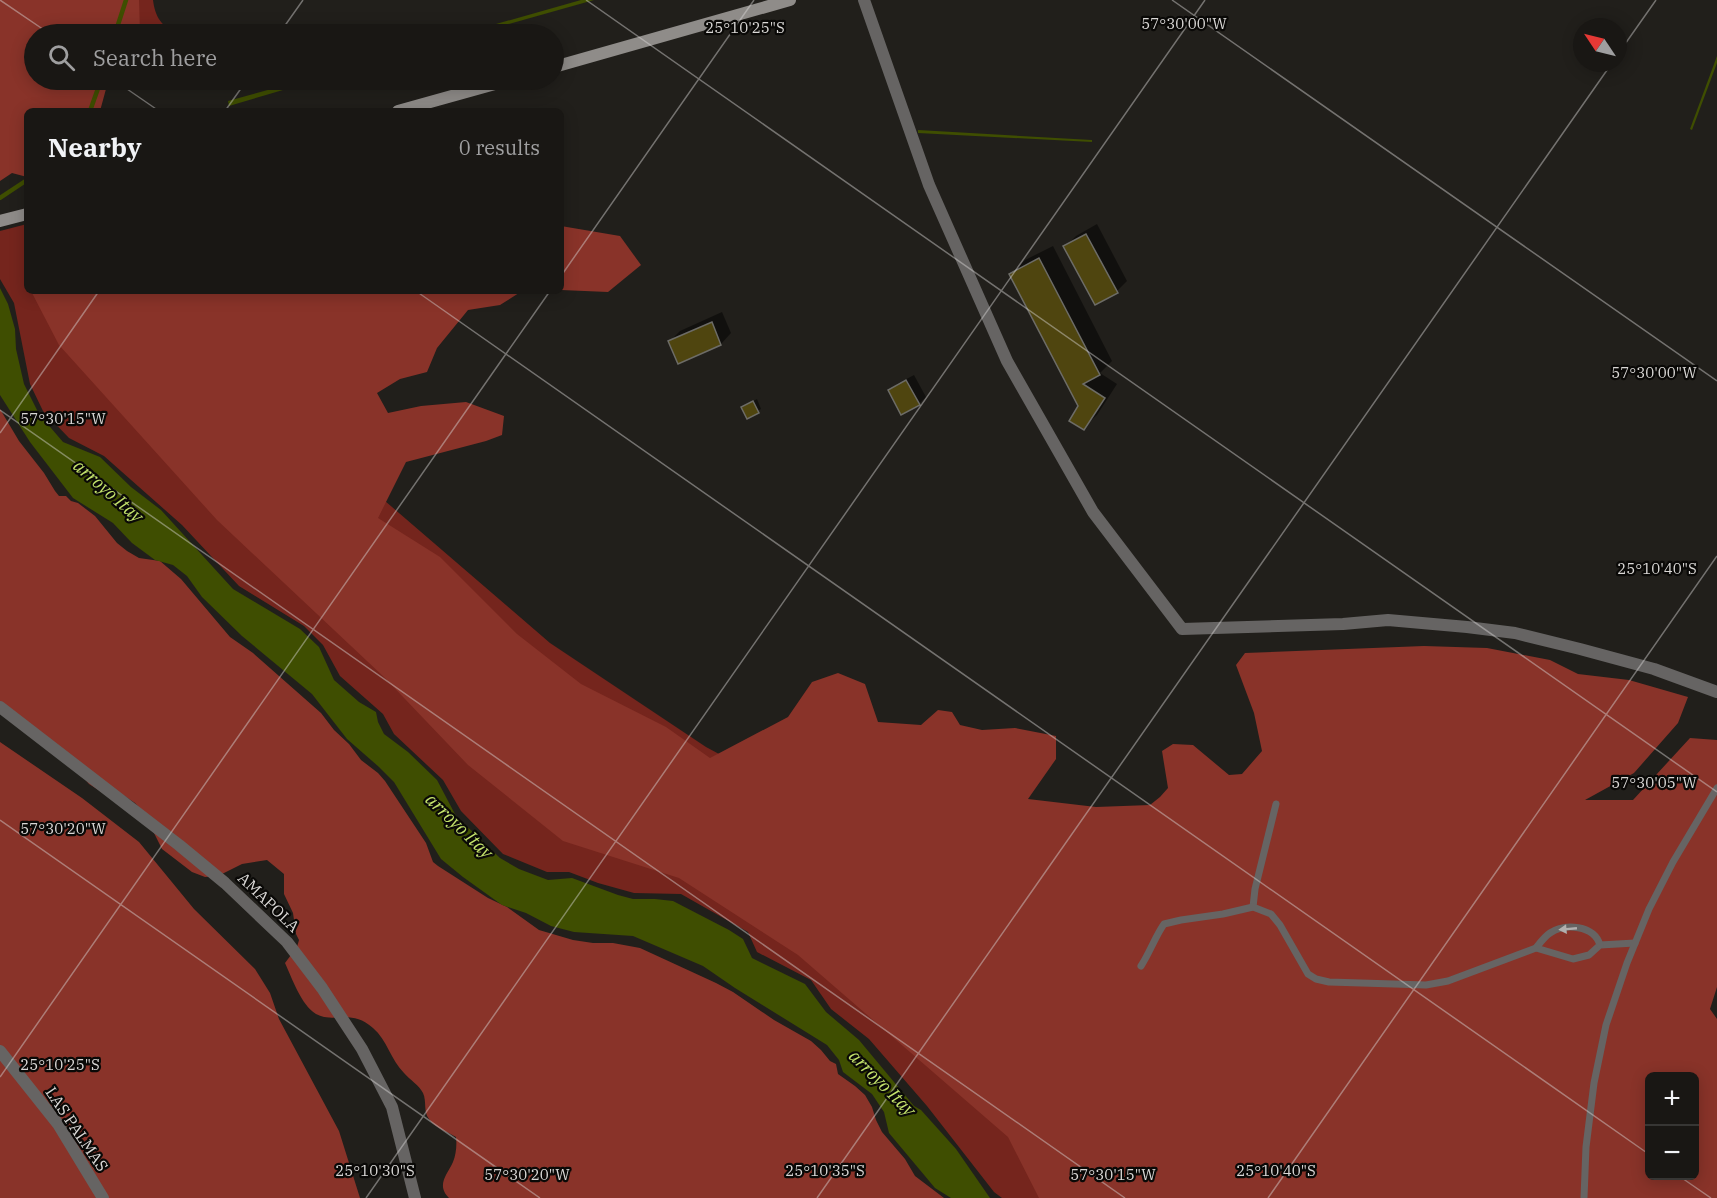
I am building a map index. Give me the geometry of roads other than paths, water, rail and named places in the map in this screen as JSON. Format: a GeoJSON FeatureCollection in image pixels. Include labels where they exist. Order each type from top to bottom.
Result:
{"type":"FeatureCollection","features":[{"type":"Feature","properties":{"kind":"street"},"geometry":{"type":"LineString","coordinates":[[564,64],[790,0]]}},
{"type":"Feature","properties":{"kind":"street"},"geometry":{"type":"LineString","coordinates":[[864,0],[928,185],[1007,361],[1093,512],[1182,629],[1343,624],[1388,620],[1467,627],[1515,633],[1580,649],[1654,669],[1717,692]]}},
{"type":"Feature","properties":{"kind":"street"},"geometry":{"type":"LineString","coordinates":[[409,108],[473,90]]}},
{"type":"Feature","properties":{"kind":"street"},"geometry":{"type":"LineString","coordinates":[[0,221],[24,215]]}},
{"type":"Feature","properties":{"kind":"street","name":"AMAPOLA"},"geometry":{"type":"LineString","coordinates":[[0,707],[179,845],[225,883],[287,942],[322,988],[362,1049],[392,1107],[415,1198]]}},
{"type":"Feature","properties":{"kind":"street","name":"LAS PALMAS"},"geometry":{"type":"LineString","coordinates":[[0,1051],[58,1124],[103,1198]]}},
{"type":"Feature","properties":{"kind":"lane"},"geometry":{"type":"LineString","coordinates":[[1584,1198],[1586,1147],[1594,1083],[1606,1025],[1649,909],[1672,862],[1717,788]]}},
{"type":"Feature","properties":{"kind":"lane"},"geometry":{"type":"LineString","coordinates":[[1254,907],[1255,889],[1276,804]]}},
{"type":"Feature","properties":{"kind":"lane"},"geometry":{"type":"LineString","coordinates":[[1141,966],[1164,924],[1254,907],[1271,914],[1280,925],[1308,974],[1316,979],[1329,982],[1426,986],[1448,981],[1536,948],[1546,936],[1562,929],[1577,927],[1588,930],[1598,939],[1600,945]]}},
{"type":"Feature","properties":{"kind":"lane"},"geometry":{"type":"LineString","coordinates":[[1536,948],[1573,959],[1589,955],[1600,945],[1635,943]]}},
{"type":"Feature","properties":{"kind":"water"},"geometry":{"type":"Polygon","coordinates":[[[581,0],[594,0],[509,24],[496,24],[581,0]]]}},
{"type":"Feature","properties":{"kind":"water"},"geometry":{"type":"Polygon","coordinates":[[[1717,56],[1717,63],[1692,130],[1690,129],[1717,56]]]}},
{"type":"Feature","properties":{"kind":"water"},"geometry":{"type":"Polygon","coordinates":[[[268,90],[283,90],[229,106],[228,101],[268,90]]]}},
{"type":"Feature","properties":{"kind":"water"},"geometry":{"type":"Polygon","coordinates":[[[918,130],[1092,140],[1092,142],[918,133],[918,130]]]}},
{"type":"Feature","properties":{"kind":"water","name":"arroyo Itay"},"geometry":{"type":"Polygon","coordinates":[[[0,288],[8,304],[15,329],[16,349],[24,384],[39,414],[63,442],[100,457],[131,487],[161,510],[233,589],[300,629],[319,647],[334,680],[359,702],[376,712],[384,734],[408,752],[437,780],[456,816],[500,858],[519,869],[548,880],[572,878],[633,899],[673,901],[743,939],[752,958],[805,984],[826,1012],[859,1040],[914,1106],[921,1110],[956,1149],[990,1198],[951,1198],[935,1188],[889,1133],[884,1112],[872,1094],[843,1072],[839,1060],[827,1045],[703,966],[633,936],[574,932],[551,926],[526,913],[502,905],[441,859],[394,782],[347,739],[312,694],[242,636],[202,597],[187,576],[173,565],[155,560],[132,543],[113,523],[73,498],[30,442],[0,395],[0,288]]]}},
{"type":"Feature","properties":{"kind":"waterway"},"geometry":{"type":"LineString","coordinates":[[118,24],[126,0]]}},
{"type":"Feature","properties":{"kind":"waterway"},"geometry":{"type":"LineString","coordinates":[[91,108],[97,90]]}},
{"type":"Feature","properties":{"kind":"waterway"},"geometry":{"type":"LineString","coordinates":[[0,198],[24,182]]}}]}
